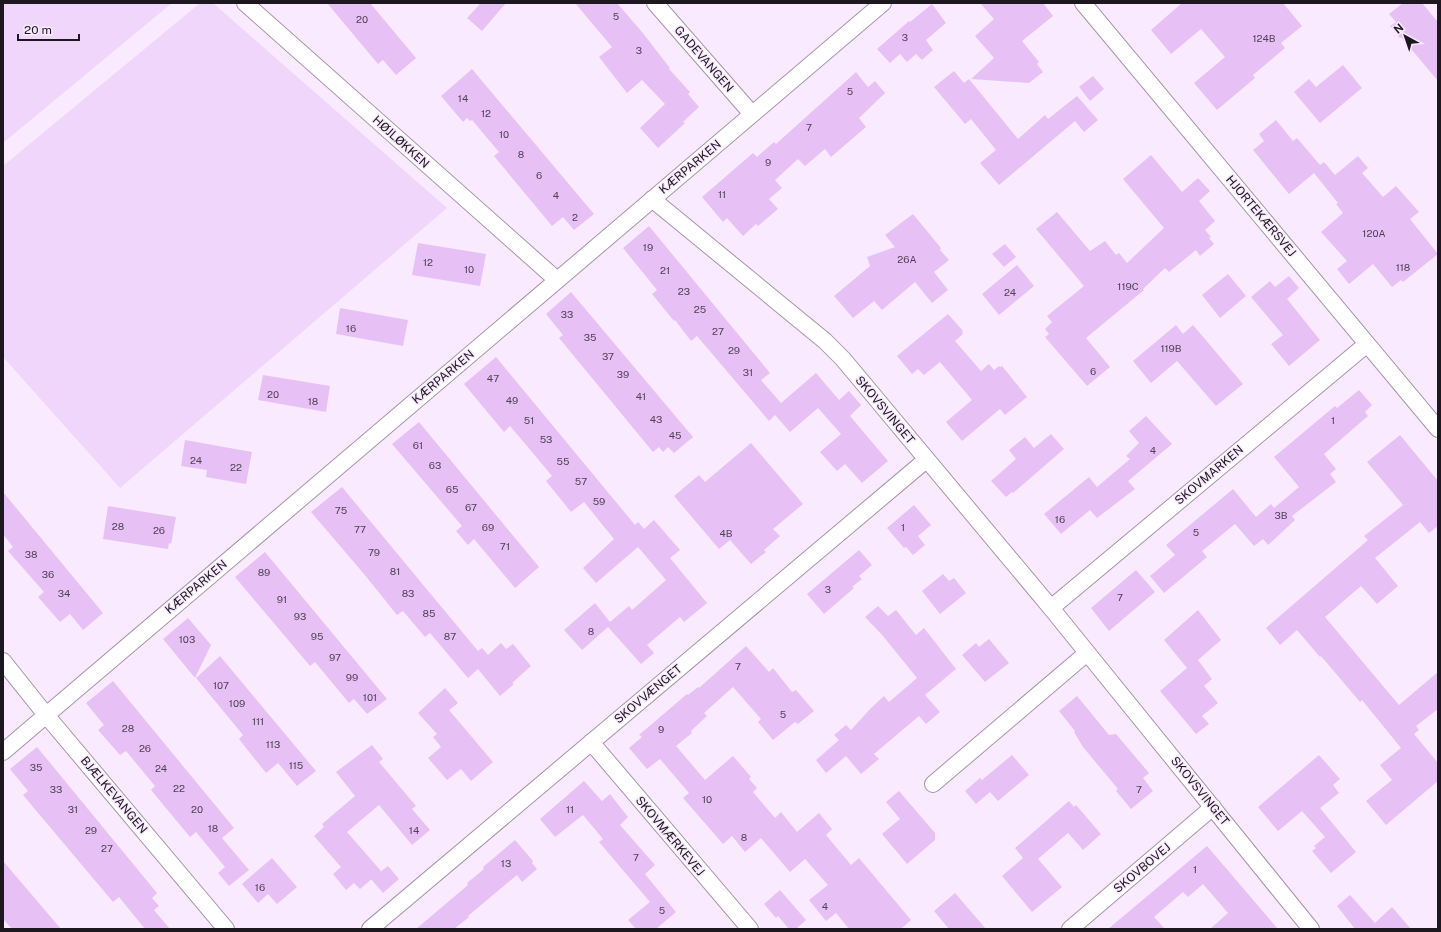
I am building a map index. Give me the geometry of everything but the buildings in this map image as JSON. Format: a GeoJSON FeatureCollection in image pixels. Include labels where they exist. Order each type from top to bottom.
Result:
{"type":"FeatureCollection","features":[{"type":"Feature","properties":{"kind":"street","name":"HØJLØKKEN"},"geometry":{"type":"LineString","coordinates":[[245,3],[557,280]]}},
{"type":"Feature","properties":{"kind":"street","name":"GADEVANGEN"},"geometry":{"type":"LineString","coordinates":[[655,3],[752,114]]}},
{"type":"Feature","properties":{"kind":"street","name":"KÆRPARKEN"},"geometry":{"type":"LineString","coordinates":[[3,752],[882,3]]}},
{"type":"Feature","properties":{"kind":"street","name":"HJORTEKÆRSVEJ"},"geometry":{"type":"LineString","coordinates":[[1083,3],[1438,429]]}},
{"type":"Feature","properties":{"kind":"street","name":"SKOVSVINGET"},"geometry":{"type":"LineString","coordinates":[[652,199],[825,341],[843,359],[1051,608],[1311,929]]}},
{"type":"Feature","properties":{"kind":"street","name":"SKOVMARKEN"},"geometry":{"type":"LineString","coordinates":[[1051,608],[1367,344]]}},
{"type":"Feature","properties":{"kind":"street","name":"SKOVVÆNGET"},"geometry":{"type":"LineString","coordinates":[[370,929],[926,460]]}},
{"type":"Feature","properties":{"kind":"street"},"geometry":{"type":"LineString","coordinates":[[933,784],[1087,653]]}},
{"type":"Feature","properties":{"kind":"street","name":"BJÆLKEVANGEN"},"geometry":{"type":"LineString","coordinates":[[3,661],[46,715],[226,929]]}},
{"type":"Feature","properties":{"kind":"street","name":"SKOVMÆRKEVEJ"},"geometry":{"type":"LineString","coordinates":[[591,742],[750,929]]}},
{"type":"Feature","properties":{"kind":"street","name":"SKOVBOVEJ"},"geometry":{"type":"LineString","coordinates":[[1070,929],[1213,807]]}},
{"type":"Feature","properties":{"kind":"shaded area"},"geometry":{"type":"Polygon","coordinates":[[[3,3],[172,3],[3,143],[3,3]]]}},
{"type":"Feature","properties":{"kind":"shaded area"},"geometry":{"type":"Polygon","coordinates":[[[200,3],[213,3],[447,208],[120,488],[3,357],[3,166],[200,3]]]}}]}
